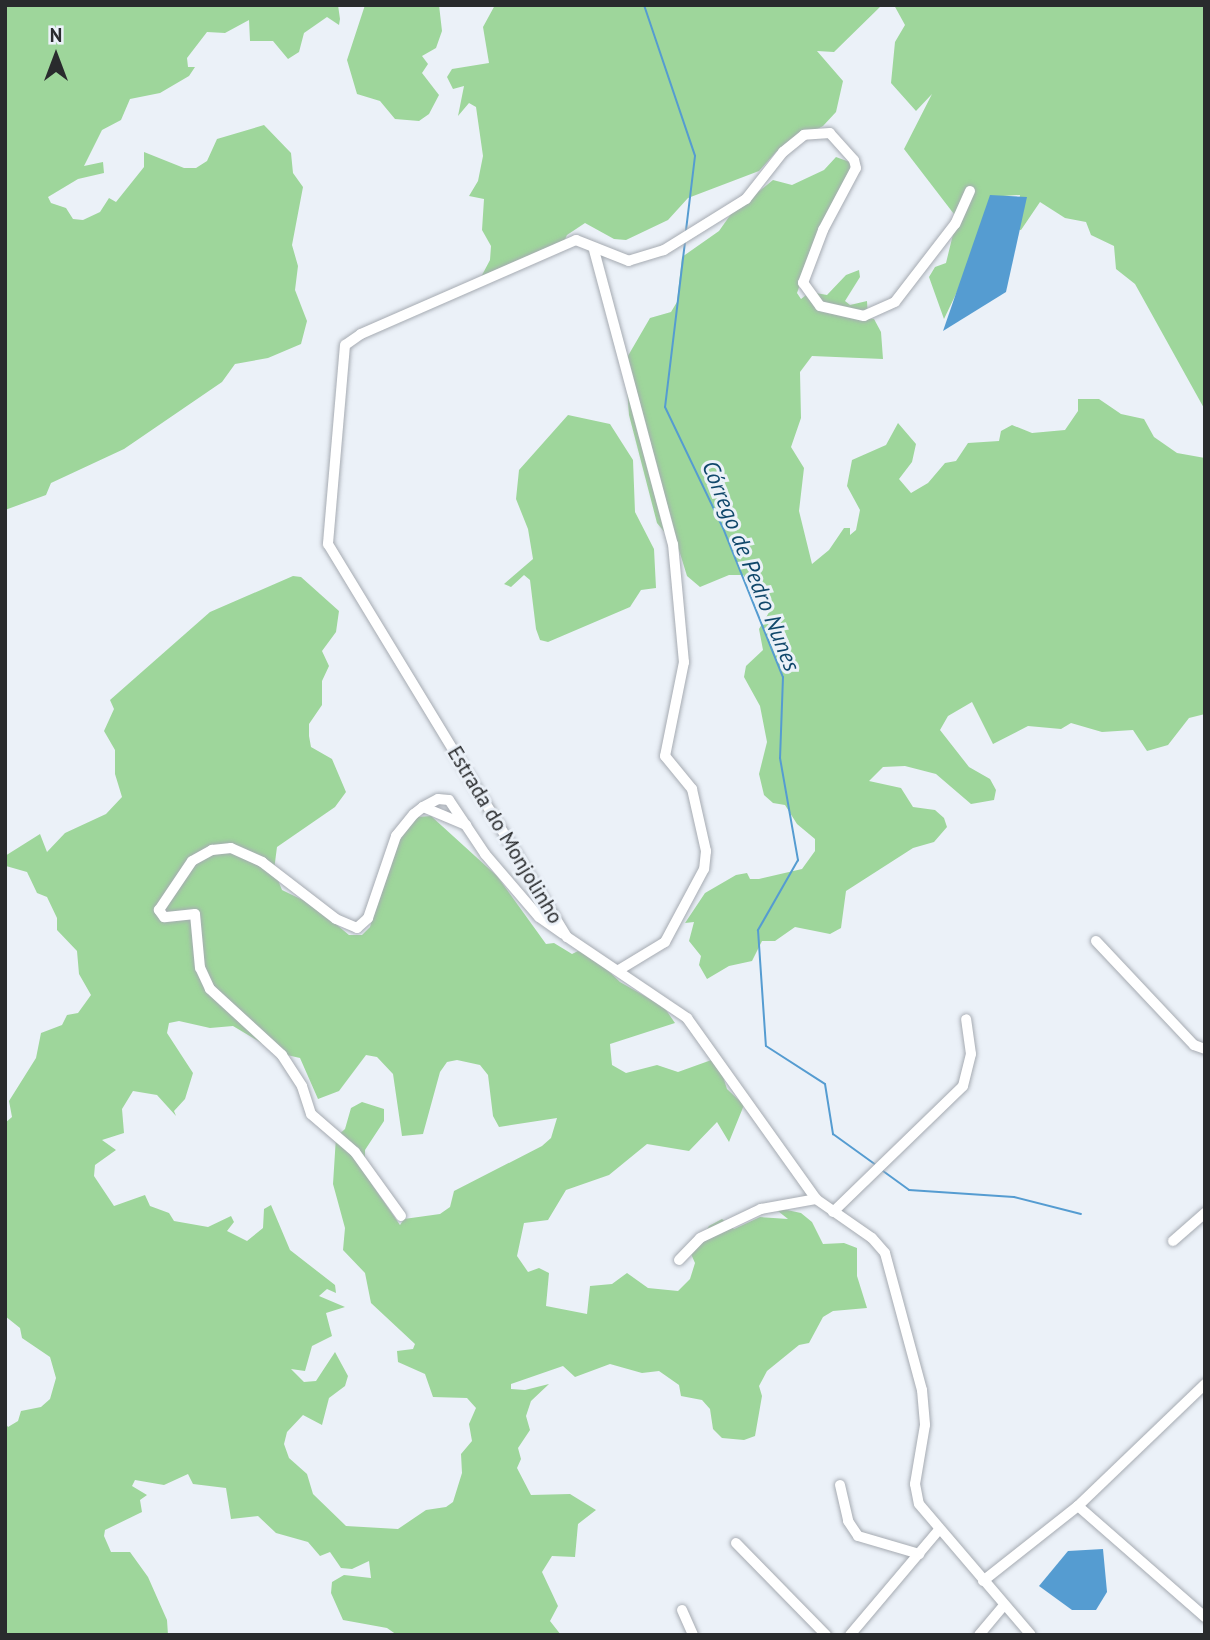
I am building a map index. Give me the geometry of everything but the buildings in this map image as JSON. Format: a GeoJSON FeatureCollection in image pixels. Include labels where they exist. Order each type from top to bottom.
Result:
{"type":"FeatureCollection","features":[{"type":"Feature","properties":{"kind":"street"},"geometry":{"type":"LineString","coordinates":[[594,250],[629,261],[685,238],[746,199],[783,152],[804,135],[830,133],[854,160],[856,168],[822,230],[803,283],[820,306],[864,316],[895,302],[955,224],[970,191]]}},
{"type":"Feature","properties":{"kind":"street","name":"Estrada do Monjolinho"},"geometry":{"type":"LineString","coordinates":[[594,250],[576,240],[361,334],[345,345],[328,544],[567,937],[687,1018],[816,1199],[872,1238],[885,1253],[922,1390],[925,1425],[916,1494],[923,1513],[1031,1635]]}},
{"type":"Feature","properties":{"kind":"street"},"geometry":{"type":"LineString","coordinates":[[594,250],[673,544],[684,662],[665,756],[692,789],[706,851],[704,869],[665,942],[619,971]]}},
{"type":"Feature","properties":{"kind":"street"},"geometry":{"type":"LineString","coordinates":[[401,1216],[355,1152],[311,1114],[302,1086],[282,1055],[210,989],[201,968],[195,914],[164,918],[159,911],[192,861],[212,850],[231,848],[262,862],[344,925],[361,926],[396,835],[423,807],[444,798],[539,918],[567,937]]}},
{"type":"Feature","properties":{"kind":"street"},"geometry":{"type":"LineString","coordinates":[[423,807],[466,825]]}},
{"type":"Feature","properties":{"kind":"street"},"geometry":{"type":"LineString","coordinates":[[1096,940],[1194,1045],[1205,1049]]}},
{"type":"Feature","properties":{"kind":"street"},"geometry":{"type":"LineString","coordinates":[[832,1212],[963,1086],[971,1054],[965,1019]]}},
{"type":"Feature","properties":{"kind":"street"},"geometry":{"type":"LineString","coordinates":[[679,1260],[700,1238],[761,1209],[816,1199]]}},
{"type":"Feature","properties":{"kind":"street"},"geometry":{"type":"LineString","coordinates":[[1173,1241],[1205,1213]]}},
{"type":"Feature","properties":{"kind":"street"},"geometry":{"type":"LineString","coordinates":[[983,1581],[1078,1506],[1205,1384]]}},
{"type":"Feature","properties":{"kind":"street"},"geometry":{"type":"LineString","coordinates":[[840,1485],[848,1521],[858,1536],[919,1554]]}},
{"type":"Feature","properties":{"kind":"street"},"geometry":{"type":"LineString","coordinates":[[1078,1506],[1205,1617]]}},
{"type":"Feature","properties":{"kind":"street"},"geometry":{"type":"LineString","coordinates":[[850,1635],[938,1531]]}},
{"type":"Feature","properties":{"kind":"street"},"geometry":{"type":"LineString","coordinates":[[736,1543],[826,1635]]}},
{"type":"Feature","properties":{"kind":"street"},"geometry":{"type":"LineString","coordinates":[[979,1635],[1003,1605]]}},
{"type":"Feature","properties":{"kind":"street"},"geometry":{"type":"LineString","coordinates":[[682,1610],[693,1635]]}},
{"type":"Feature","properties":{"kind":"green space"},"geometry":{"type":"Polygon","coordinates":[[[5,5],[338,5],[340,19],[339,25],[327,17],[304,33],[299,52],[288,59],[273,41],[250,41],[249,20],[225,33],[207,32],[187,58],[188,67],[195,67],[189,76],[160,93],[130,99],[121,120],[102,130],[84,166],[103,162],[104,173],[78,179],[48,197],[51,203],[66,208],[73,219],[83,220],[100,212],[109,198],[116,202],[144,167],[144,152],[184,168],[196,168],[207,161],[217,139],[264,125],[291,153],[293,173],[303,187],[292,245],[298,266],[295,290],[307,321],[301,344],[268,358],[235,364],[222,382],[124,449],[51,483],[46,495],[5,510],[5,5]]]}},
{"type":"Feature","properties":{"kind":"green space"},"geometry":{"type":"Polygon","coordinates":[[[365,5],[439,5],[442,31],[436,48],[422,56],[428,64],[422,73],[439,95],[429,114],[419,121],[395,119],[380,101],[357,94],[347,60],[365,5]]]}},
{"type":"Feature","properties":{"kind":"green space"},"geometry":{"type":"Polygon","coordinates":[[[495,5],[882,5],[834,52],[817,51],[843,81],[836,112],[823,126],[776,152],[759,171],[688,198],[668,220],[626,240],[614,239],[585,223],[567,235],[562,246],[481,277],[490,260],[491,246],[482,230],[484,199],[469,196],[478,181],[483,156],[476,107],[469,103],[458,116],[464,86],[453,89],[447,77],[452,69],[489,63],[483,27],[495,5]]]}},
{"type":"Feature","properties":{"kind":"green space"},"geometry":{"type":"Polygon","coordinates":[[[894,5],[1205,5],[1205,410],[1135,284],[1116,269],[1114,246],[1091,235],[1086,222],[1065,218],[1040,202],[1021,230],[1015,229],[1020,195],[1003,196],[944,319],[929,277],[935,267],[946,263],[957,218],[904,149],[932,94],[916,111],[891,83],[895,42],[905,25],[894,5]]]}},
{"type":"Feature","properties":{"kind":"green space"},"geometry":{"type":"Polygon","coordinates":[[[836,157],[858,165],[816,239],[797,293],[801,299],[810,292],[827,295],[846,275],[859,270],[860,277],[845,301],[850,305],[867,301],[868,318],[874,319],[881,332],[883,359],[812,356],[800,372],[801,418],[791,447],[804,468],[799,511],[812,564],[829,550],[844,528],[850,528],[850,535],[856,530],[860,510],[847,486],[852,460],[886,445],[898,423],[916,444],[912,462],[899,479],[911,493],[928,483],[945,463],[956,461],[968,443],[999,441],[1001,431],[1012,425],[1032,433],[1065,430],[1078,411],[1078,399],[1099,399],[1121,414],[1144,419],[1154,437],[1177,453],[1205,458],[1205,714],[1189,718],[1168,745],[1147,751],[1133,730],[1102,732],[1071,723],[1061,729],[1028,726],[993,744],[972,702],[948,716],[940,730],[969,767],[990,779],[996,790],[994,800],[971,804],[936,774],[905,766],[883,767],[869,781],[901,788],[913,807],[935,810],[944,818],[947,827],[934,842],[913,848],[846,891],[841,928],[830,934],[795,927],[775,941],[762,941],[752,961],[729,966],[707,979],[699,965],[701,956],[689,941],[694,922],[685,923],[705,893],[736,875],[747,873],[750,879],[759,879],[802,869],[815,851],[815,839],[797,824],[785,805],[773,803],[764,795],[759,774],[767,742],[760,706],[744,677],[746,666],[763,650],[759,629],[771,609],[761,609],[758,592],[743,575],[729,575],[700,587],[687,576],[679,550],[657,523],[629,415],[625,361],[650,318],[671,312],[677,302],[682,257],[719,231],[731,214],[773,180],[792,185],[824,170],[836,157]]]}},
{"type":"Feature","properties":{"kind":"green space"},"geometry":{"type":"Polygon","coordinates":[[[568,415],[610,424],[633,460],[635,512],[654,549],[656,588],[641,590],[630,607],[548,642],[540,640],[536,629],[530,580],[524,575],[511,587],[504,584],[533,559],[528,529],[516,499],[519,470],[568,415]]]}},
{"type":"Feature","properties":{"kind":"green space"},"geometry":{"type":"Polygon","coordinates":[[[293,576],[301,577],[339,611],[336,632],[322,651],[329,666],[322,681],[322,705],[309,724],[309,736],[311,747],[332,759],[346,792],[335,807],[277,847],[274,870],[282,890],[313,905],[349,935],[362,935],[370,927],[394,845],[417,817],[431,816],[497,876],[546,944],[554,943],[572,954],[578,951],[595,958],[620,982],[664,1007],[675,1023],[610,1044],[612,1065],[626,1073],[657,1065],[678,1072],[717,1058],[727,1089],[744,1105],[729,1142],[717,1122],[689,1151],[647,1144],[609,1175],[566,1190],[548,1220],[524,1223],[517,1256],[528,1272],[539,1268],[549,1273],[546,1306],[587,1314],[590,1286],[612,1284],[627,1273],[648,1288],[678,1291],[690,1279],[695,1263],[691,1254],[709,1226],[722,1219],[734,1229],[760,1217],[788,1219],[773,1207],[801,1213],[812,1222],[823,1244],[844,1243],[857,1248],[857,1276],[867,1308],[833,1311],[823,1317],[809,1343],[799,1345],[767,1371],[759,1386],[762,1396],[755,1436],[744,1440],[722,1438],[713,1429],[710,1409],[702,1400],[681,1396],[679,1385],[659,1371],[642,1373],[610,1364],[575,1377],[563,1366],[511,1384],[511,1389],[525,1390],[549,1384],[531,1401],[526,1416],[530,1430],[518,1448],[521,1459],[517,1468],[531,1495],[570,1494],[596,1510],[578,1524],[575,1557],[552,1556],[542,1572],[558,1606],[550,1621],[561,1635],[397,1635],[387,1628],[343,1620],[331,1593],[332,1582],[344,1575],[371,1578],[369,1561],[352,1569],[341,1568],[330,1552],[320,1556],[308,1542],[276,1533],[258,1516],[231,1519],[226,1488],[193,1484],[188,1474],[164,1485],[135,1480],[132,1486],[147,1495],[140,1500],[142,1512],[105,1530],[104,1536],[111,1552],[130,1552],[148,1577],[167,1620],[168,1635],[5,1635],[5,1423],[8,1427],[18,1421],[21,1411],[41,1407],[50,1399],[56,1378],[50,1357],[22,1338],[20,1328],[5,1316],[5,1123],[12,1117],[9,1101],[36,1058],[41,1033],[62,1025],[67,1015],[78,1013],[91,995],[79,974],[77,951],[57,930],[57,918],[47,897],[37,893],[27,872],[6,866],[5,856],[40,834],[47,852],[65,833],[106,814],[122,797],[115,774],[115,750],[104,731],[114,709],[110,700],[210,612],[293,576]],[[179,1021],[169,1023],[167,1033],[193,1073],[185,1099],[174,1111],[176,1116],[157,1095],[133,1091],[122,1109],[124,1133],[102,1140],[116,1150],[95,1165],[94,1176],[114,1206],[145,1195],[150,1206],[169,1213],[174,1221],[208,1227],[231,1216],[234,1222],[227,1231],[247,1241],[263,1228],[264,1209],[271,1205],[290,1250],[335,1285],[336,1293],[327,1289],[319,1296],[345,1307],[326,1313],[332,1336],[312,1346],[305,1371],[291,1369],[304,1382],[316,1381],[335,1352],[348,1376],[345,1386],[329,1398],[322,1425],[303,1415],[287,1432],[284,1444],[289,1458],[307,1474],[313,1494],[346,1526],[398,1529],[426,1510],[446,1507],[453,1502],[462,1473],[461,1454],[472,1441],[469,1424],[476,1408],[467,1398],[433,1397],[425,1374],[398,1362],[397,1351],[413,1349],[415,1344],[371,1303],[365,1273],[343,1250],[345,1228],[333,1184],[336,1137],[345,1129],[351,1108],[362,1102],[384,1109],[384,1121],[365,1150],[365,1162],[371,1183],[400,1225],[404,1219],[440,1214],[450,1207],[454,1191],[542,1146],[551,1138],[557,1118],[499,1127],[493,1116],[488,1075],[480,1065],[457,1060],[447,1062],[440,1072],[423,1134],[402,1136],[393,1074],[377,1057],[366,1055],[339,1091],[318,1099],[300,1058],[278,1053],[233,1026],[210,1028],[179,1021]]]}},
{"type":"Feature","properties":{"kind":"water"},"geometry":{"type":"Polygon","coordinates":[[[990,195],[1027,197],[1006,292],[943,331],[990,195]]]}},
{"type":"Feature","properties":{"kind":"water"},"geometry":{"type":"Polygon","coordinates":[[[1103,1549],[1107,1592],[1096,1610],[1072,1610],[1039,1586],[1068,1551],[1103,1549]]]}},
{"type":"Feature","properties":{"kind":"waterway","name":"Córrego de Pedro Nunes"},"geometry":{"type":"LineString","coordinates":[[644,5],[695,156],[686,230]]}},
{"type":"Feature","properties":{"kind":"waterway","name":"Córrego de Pedro Nunes"},"geometry":{"type":"LineString","coordinates":[[685,242],[665,407],[723,528],[783,677],[780,758],[798,860],[758,930],[766,1046],[825,1084],[833,1134],[876,1165]]}},
{"type":"Feature","properties":{"kind":"waterway","name":"Córrego de Pedro Nunes"},"geometry":{"type":"LineString","coordinates":[[883,1171],[909,1190],[1014,1197],[1081,1214]]}}]}
